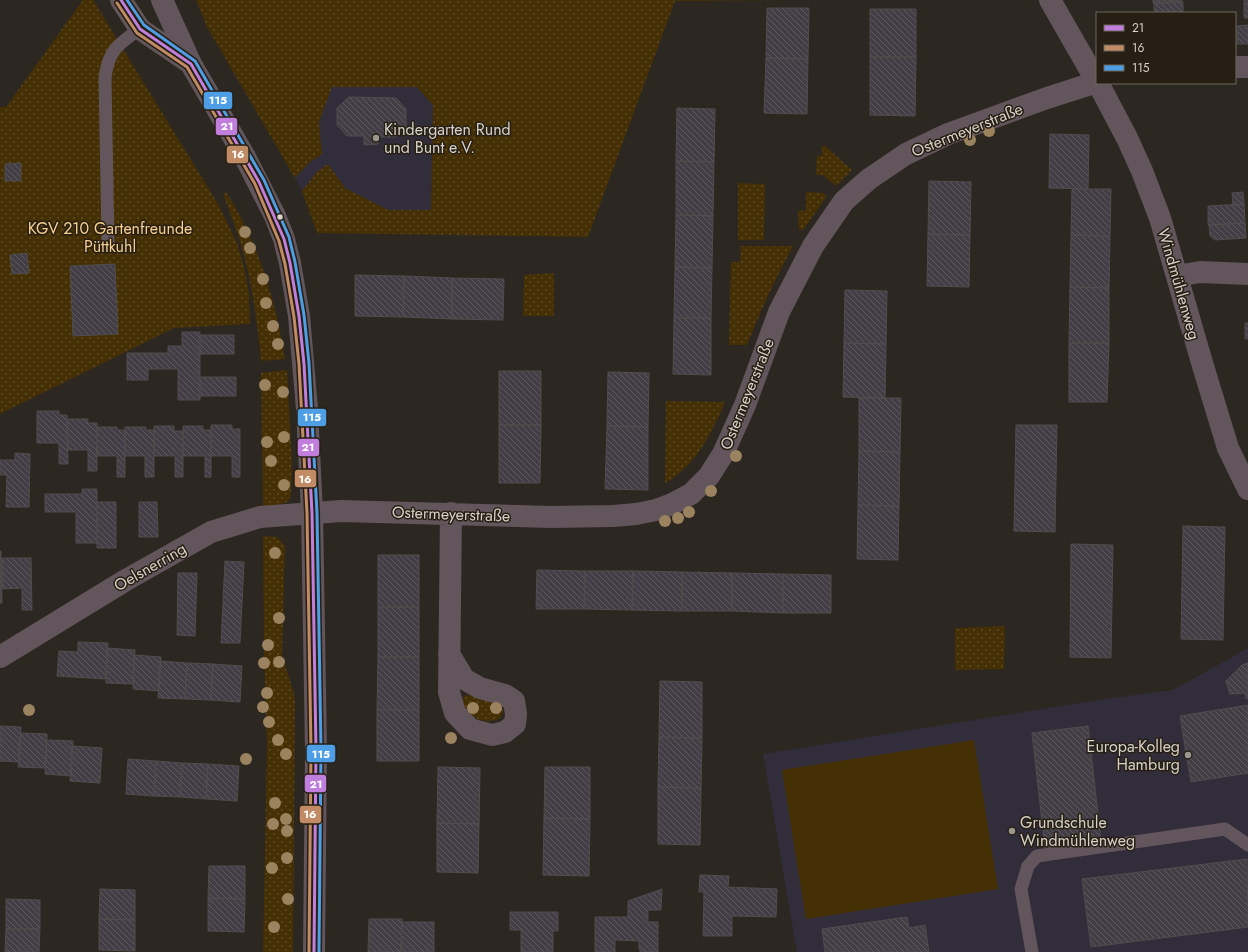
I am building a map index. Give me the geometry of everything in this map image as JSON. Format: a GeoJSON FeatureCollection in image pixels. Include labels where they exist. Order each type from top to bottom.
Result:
{"type":"FeatureCollection","features":[{"type":"Feature","properties":{"kind":"street"},"geometry":{"type":"LineString","coordinates":[[121,0],[140,29],[191,64]]}},
{"type":"Feature","properties":{"kind":"street"},"geometry":{"type":"LineString","coordinates":[[162,0],[191,64],[259,182],[284,239],[292,271],[303,350],[312,513],[316,758],[314,952]]}},
{"type":"Feature","properties":{"kind":"street","name":"Windmühlenweg"},"geometry":{"type":"LineString","coordinates":[[1050,0],[1096,80]]}},
{"type":"Feature","properties":{"kind":"street"},"geometry":{"type":"LineString","coordinates":[[1236,67],[1248,67]]}},
{"type":"Feature","properties":{"kind":"street","name":"Ostermeyerstraße"},"geometry":{"type":"LineString","coordinates":[[312,513],[341,511],[551,517],[613,516],[656,510],[672,504],[690,494],[709,476],[723,454],[745,405],[779,312],[813,246],[844,201],[869,179],[906,154],[948,134],[1047,98],[1096,82]]}},
{"type":"Feature","properties":{"kind":"street","name":"Windmühlenweg"},"geometry":{"type":"LineString","coordinates":[[1098,84],[1142,170],[1160,218],[1228,448],[1248,489]]}},
{"type":"Feature","properties":{"kind":"street"},"geometry":{"type":"LineString","coordinates":[[1177,276],[1200,272],[1248,274]]}},
{"type":"Feature","properties":{"kind":"street","name":"Oelsnerring"},"geometry":{"type":"LineString","coordinates":[[0,657],[132,577],[212,532],[260,517],[312,513]]}},
{"type":"Feature","properties":{"kind":"street"},"geometry":{"type":"LineString","coordinates":[[449,654],[451,513]]}},
{"type":"Feature","properties":{"kind":"lane"},"geometry":{"type":"LineString","coordinates":[[108,241],[106,64],[114,50],[128,37],[140,29]]}},
{"type":"Feature","properties":{"kind":"lane"},"geometry":{"type":"LineString","coordinates":[[1032,952],[1021,889],[1028,866],[1036,856],[1224,830],[1248,845]]}},
{"type":"Feature","properties":{"kind":"shaded area","name":"Kindergarten Rund und Bunt e.V."},"geometry":{"type":"Polygon","coordinates":[[[331,87],[417,87],[433,105],[431,210],[388,210],[345,188],[328,164],[317,172],[302,191],[295,178],[309,163],[321,154],[319,122],[331,87]]]}},
{"type":"Feature","properties":{"kind":"shaded area","name":"Grundschule Windmühlenweg"},"geometry":{"type":"Polygon","coordinates":[[[1248,648],[1248,952],[797,952],[763,754],[1098,700],[1173,690],[1248,648]]]}},
{"type":"Feature","properties":{"kind":"green space","name":"KGV 210 Gartenfreunde Püttkuhl"},"geometry":{"type":"Polygon","coordinates":[[[83,0],[93,0],[218,204],[237,243],[244,267],[249,294],[250,324],[174,328],[0,414],[0,107],[6,107],[83,0]]]}},
{"type":"Feature","properties":{"kind":"green space"},"geometry":{"type":"Polygon","coordinates":[[[196,0],[792,0],[675,1],[588,237],[317,233],[302,191],[317,172],[328,164],[345,188],[388,210],[431,210],[433,105],[417,87],[332,87],[319,122],[322,154],[309,163],[295,178],[207,27],[196,0]]]}},
{"type":"Feature","properties":{"kind":"green space"},"geometry":{"type":"Polygon","coordinates":[[[822,146],[825,146],[852,170],[836,186],[823,175],[816,175],[817,156],[822,156],[822,146]]]}},
{"type":"Feature","properties":{"kind":"green space"},"geometry":{"type":"Polygon","coordinates":[[[738,183],[765,184],[764,240],[738,240],[738,183]]]}},
{"type":"Feature","properties":{"kind":"green space"},"geometry":{"type":"Polygon","coordinates":[[[226,192],[247,231],[264,273],[277,316],[285,359],[261,361],[256,314],[245,258],[223,194],[226,192]]]}},
{"type":"Feature","properties":{"kind":"green space"},"geometry":{"type":"Polygon","coordinates":[[[806,192],[823,193],[827,196],[803,230],[799,230],[798,211],[806,210],[806,192]]]}},
{"type":"Feature","properties":{"kind":"green space"},"geometry":{"type":"Polygon","coordinates":[[[741,246],[793,246],[768,295],[747,345],[729,345],[731,262],[740,262],[741,246]]]}},
{"type":"Feature","properties":{"kind":"green space"},"geometry":{"type":"Polygon","coordinates":[[[554,273],[554,316],[523,316],[524,275],[554,273]]]}},
{"type":"Feature","properties":{"kind":"green space"},"geometry":{"type":"Polygon","coordinates":[[[287,370],[292,463],[291,496],[287,502],[274,506],[263,506],[261,373],[287,370]]]}},
{"type":"Feature","properties":{"kind":"green space"},"geometry":{"type":"Polygon","coordinates":[[[666,401],[725,402],[702,448],[686,468],[665,483],[666,401]]]}},
{"type":"Feature","properties":{"kind":"green space"},"geometry":{"type":"Polygon","coordinates":[[[263,536],[277,537],[285,546],[282,656],[295,701],[293,952],[263,952],[267,745],[263,536]]]}},
{"type":"Feature","properties":{"kind":"green space"},"geometry":{"type":"Polygon","coordinates":[[[1005,626],[1004,669],[955,670],[955,628],[1005,626]]]}},
{"type":"Feature","properties":{"kind":"green space"},"geometry":{"type":"Polygon","coordinates":[[[470,695],[485,701],[493,701],[502,706],[503,712],[500,718],[488,721],[471,715],[466,711],[462,699],[465,696],[470,695]]]}},
{"type":"Feature","properties":{"kind":"green space"},"geometry":{"type":"Polygon","coordinates":[[[974,740],[998,889],[806,919],[782,770],[974,740]]]}},
{"type":"Feature","properties":{"kind":"building"},"geometry":{"type":"Polygon","coordinates":[[[1153,0],[1182,0],[1182,2],[1153,3],[1153,0]]]}},
{"type":"Feature","properties":{"kind":"building"},"geometry":{"type":"Polygon","coordinates":[[[1244,0],[1248,0],[1248,18],[1244,18],[1244,0]]]}},
{"type":"Feature","properties":{"kind":"building"},"geometry":{"type":"Polygon","coordinates":[[[1183,2],[1183,12],[1154,12],[1154,3],[1183,2]]]}},
{"type":"Feature","properties":{"kind":"building"},"geometry":{"type":"Polygon","coordinates":[[[767,8],[809,8],[808,59],[766,58],[767,8]]]}},
{"type":"Feature","properties":{"kind":"building"},"geometry":{"type":"Polygon","coordinates":[[[870,9],[916,9],[916,57],[870,57],[870,9]]]}},
{"type":"Feature","properties":{"kind":"building"},"geometry":{"type":"Polygon","coordinates":[[[1248,25],[1248,44],[1237,44],[1237,26],[1248,25]]]}},
{"type":"Feature","properties":{"kind":"building"},"geometry":{"type":"Polygon","coordinates":[[[870,57],[916,57],[915,116],[870,115],[870,57]]]}},
{"type":"Feature","properties":{"kind":"building"},"geometry":{"type":"Polygon","coordinates":[[[766,58],[808,59],[807,114],[764,113],[766,58]]]}},
{"type":"Feature","properties":{"kind":"building","name":"Kindergarten Rund und Bunt e.V."},"geometry":{"type":"Polygon","coordinates":[[[349,97],[396,98],[406,109],[406,127],[396,137],[378,137],[378,144],[364,145],[364,136],[347,136],[337,125],[337,108],[349,97]]]}},
{"type":"Feature","properties":{"kind":"building"},"geometry":{"type":"Polygon","coordinates":[[[677,108],[715,109],[714,162],[676,161],[677,108]]]}},
{"type":"Feature","properties":{"kind":"building"},"geometry":{"type":"Polygon","coordinates":[[[1050,134],[1089,135],[1088,189],[1049,188],[1050,134]]]}},
{"type":"Feature","properties":{"kind":"building"},"geometry":{"type":"Polygon","coordinates":[[[676,161],[714,162],[713,216],[676,215],[676,161]]]}},
{"type":"Feature","properties":{"kind":"building"},"geometry":{"type":"Polygon","coordinates":[[[21,163],[21,181],[5,181],[5,164],[21,163]]]}},
{"type":"Feature","properties":{"kind":"building"},"geometry":{"type":"Polygon","coordinates":[[[929,181],[971,182],[970,235],[928,234],[929,181]]]}},
{"type":"Feature","properties":{"kind":"building"},"geometry":{"type":"Polygon","coordinates":[[[1072,189],[1111,189],[1110,236],[1071,235],[1072,189]]]}},
{"type":"Feature","properties":{"kind":"building"},"geometry":{"type":"Polygon","coordinates":[[[1243,192],[1244,204],[1233,205],[1232,193],[1243,192]]]}},
{"type":"Feature","properties":{"kind":"building"},"geometry":{"type":"Polygon","coordinates":[[[1244,204],[1245,223],[1208,225],[1208,206],[1244,204]]]}},
{"type":"Feature","properties":{"kind":"building"},"geometry":{"type":"Polygon","coordinates":[[[676,215],[713,216],[712,268],[675,267],[676,215]]]}},
{"type":"Feature","properties":{"kind":"building"},"geometry":{"type":"Polygon","coordinates":[[[1245,223],[1246,238],[1215,240],[1210,236],[1209,225],[1245,223]]]}},
{"type":"Feature","properties":{"kind":"building"},"geometry":{"type":"Polygon","coordinates":[[[928,234],[970,235],[969,287],[927,286],[928,234]]]}},
{"type":"Feature","properties":{"kind":"building"},"geometry":{"type":"Polygon","coordinates":[[[1071,235],[1110,236],[1109,288],[1070,287],[1071,235]]]}},
{"type":"Feature","properties":{"kind":"building"},"geometry":{"type":"Polygon","coordinates":[[[27,253],[29,273],[12,274],[10,255],[27,253]]]}},
{"type":"Feature","properties":{"kind":"building"},"geometry":{"type":"Polygon","coordinates":[[[115,264],[118,334],[73,336],[70,266],[115,264]]]}},
{"type":"Feature","properties":{"kind":"building"},"geometry":{"type":"Polygon","coordinates":[[[675,267],[712,268],[711,318],[674,318],[675,267]]]}},
{"type":"Feature","properties":{"kind":"building"},"geometry":{"type":"Polygon","coordinates":[[[355,275],[404,276],[403,317],[355,316],[355,275]]]}},
{"type":"Feature","properties":{"kind":"building"},"geometry":{"type":"Polygon","coordinates":[[[404,276],[452,278],[452,319],[403,317],[404,276]]]}},
{"type":"Feature","properties":{"kind":"building"},"geometry":{"type":"Polygon","coordinates":[[[452,278],[504,279],[503,320],[452,319],[452,278]]]}},
{"type":"Feature","properties":{"kind":"building"},"geometry":{"type":"Polygon","coordinates":[[[1070,287],[1109,288],[1109,343],[1069,343],[1070,287]]]}},
{"type":"Feature","properties":{"kind":"building"},"geometry":{"type":"Polygon","coordinates":[[[845,290],[887,291],[886,344],[844,343],[845,290]]]}},
{"type":"Feature","properties":{"kind":"building"},"geometry":{"type":"Polygon","coordinates":[[[674,318],[711,318],[711,375],[673,374],[674,318]]]}},
{"type":"Feature","properties":{"kind":"building"},"geometry":{"type":"Polygon","coordinates":[[[1245,323],[1248,323],[1248,339],[1245,339],[1245,323]]]}},
{"type":"Feature","properties":{"kind":"building"},"geometry":{"type":"Polygon","coordinates":[[[182,332],[200,332],[200,400],[178,400],[178,369],[148,369],[148,380],[127,380],[127,353],[168,353],[168,346],[182,346],[182,332]]]}},
{"type":"Feature","properties":{"kind":"building"},"geometry":{"type":"Polygon","coordinates":[[[200,335],[234,335],[234,354],[200,354],[200,335]]]}},
{"type":"Feature","properties":{"kind":"building"},"geometry":{"type":"Polygon","coordinates":[[[844,343],[886,344],[885,398],[843,397],[844,343]]]}},
{"type":"Feature","properties":{"kind":"building"},"geometry":{"type":"Polygon","coordinates":[[[1069,343],[1109,343],[1107,402],[1069,402],[1069,343]]]}},
{"type":"Feature","properties":{"kind":"building"},"geometry":{"type":"Polygon","coordinates":[[[499,371],[541,371],[541,425],[499,425],[499,371]]]}},
{"type":"Feature","properties":{"kind":"building"},"geometry":{"type":"Polygon","coordinates":[[[608,372],[649,373],[648,427],[607,426],[608,372]]]}},
{"type":"Feature","properties":{"kind":"building"},"geometry":{"type":"Polygon","coordinates":[[[200,377],[236,377],[236,396],[200,396],[200,377]]]}},
{"type":"Feature","properties":{"kind":"building"},"geometry":{"type":"Polygon","coordinates":[[[859,398],[901,398],[900,452],[859,451],[859,398]]]}},
{"type":"Feature","properties":{"kind":"building"},"geometry":{"type":"Polygon","coordinates":[[[37,411],[59,411],[59,415],[67,415],[68,464],[59,464],[59,443],[37,443],[37,411]]]}},
{"type":"Feature","properties":{"kind":"building"},"geometry":{"type":"Polygon","coordinates":[[[67,419],[88,419],[88,423],[97,423],[97,471],[88,471],[88,450],[68,450],[67,419]]]}},
{"type":"Feature","properties":{"kind":"building"},"geometry":{"type":"Polygon","coordinates":[[[211,425],[232,425],[232,429],[240,429],[240,477],[232,477],[232,456],[211,456],[211,425]]]}},
{"type":"Feature","properties":{"kind":"building"},"geometry":{"type":"Polygon","coordinates":[[[499,425],[541,425],[540,483],[499,483],[499,425]]]}},
{"type":"Feature","properties":{"kind":"building"},"geometry":{"type":"Polygon","coordinates":[[[1016,425],[1057,425],[1055,532],[1014,531],[1016,425]]]}},
{"type":"Feature","properties":{"kind":"building"},"geometry":{"type":"Polygon","coordinates":[[[154,426],[174,426],[174,431],[183,431],[183,477],[175,477],[175,456],[154,456],[154,426]]]}},
{"type":"Feature","properties":{"kind":"building"},"geometry":{"type":"Polygon","coordinates":[[[183,426],[203,426],[203,430],[211,430],[211,477],[205,477],[205,456],[183,456],[183,426]]]}},
{"type":"Feature","properties":{"kind":"building"},"geometry":{"type":"Polygon","coordinates":[[[607,426],[648,427],[648,490],[605,489],[607,426]]]}},
{"type":"Feature","properties":{"kind":"building"},"geometry":{"type":"Polygon","coordinates":[[[97,427],[117,427],[117,430],[125,430],[125,477],[117,477],[117,456],[97,456],[97,427]]]}},
{"type":"Feature","properties":{"kind":"building"},"geometry":{"type":"Polygon","coordinates":[[[125,427],[146,427],[146,430],[154,430],[154,477],[145,477],[145,456],[125,456],[125,427]]]}},
{"type":"Feature","properties":{"kind":"building"},"geometry":{"type":"Polygon","coordinates":[[[859,451],[900,452],[899,506],[858,505],[859,451]]]}},
{"type":"Feature","properties":{"kind":"building"},"geometry":{"type":"Polygon","coordinates":[[[15,453],[30,454],[29,507],[6,507],[7,475],[0,475],[0,460],[15,460],[15,453]]]}},
{"type":"Feature","properties":{"kind":"building"},"geometry":{"type":"Polygon","coordinates":[[[82,489],[97,489],[97,543],[76,543],[76,512],[45,512],[45,494],[82,494],[82,489]]]}},
{"type":"Feature","properties":{"kind":"building"},"geometry":{"type":"Polygon","coordinates":[[[97,502],[116,502],[116,548],[97,548],[97,502]]]}},
{"type":"Feature","properties":{"kind":"building"},"geometry":{"type":"Polygon","coordinates":[[[139,502],[157,502],[158,537],[139,537],[139,502]]]}},
{"type":"Feature","properties":{"kind":"building"},"geometry":{"type":"Polygon","coordinates":[[[858,505],[899,506],[898,560],[857,559],[858,505]]]}},
{"type":"Feature","properties":{"kind":"building"},"geometry":{"type":"Polygon","coordinates":[[[1183,526],[1225,527],[1223,640],[1181,639],[1183,526]]]}},
{"type":"Feature","properties":{"kind":"building"},"geometry":{"type":"Polygon","coordinates":[[[1071,544],[1113,545],[1111,658],[1070,657],[1071,544]]]}},
{"type":"Feature","properties":{"kind":"building"},"geometry":{"type":"Polygon","coordinates":[[[1,551],[2,603],[0,603],[1,551]]]}},
{"type":"Feature","properties":{"kind":"building"},"geometry":{"type":"Polygon","coordinates":[[[378,555],[419,555],[419,607],[378,607],[378,555]]]}},
{"type":"Feature","properties":{"kind":"building"},"geometry":{"type":"Polygon","coordinates":[[[2,558],[31,558],[32,610],[22,610],[22,588],[2,589],[2,558]]]}},
{"type":"Feature","properties":{"kind":"building"},"geometry":{"type":"Polygon","coordinates":[[[225,561],[244,562],[240,643],[221,643],[225,561]]]}},
{"type":"Feature","properties":{"kind":"building"},"geometry":{"type":"Polygon","coordinates":[[[537,570],[585,571],[584,609],[536,609],[537,570]]]}},
{"type":"Feature","properties":{"kind":"building"},"geometry":{"type":"Polygon","coordinates":[[[585,571],[633,571],[632,610],[584,609],[585,571]]]}},
{"type":"Feature","properties":{"kind":"building"},"geometry":{"type":"Polygon","coordinates":[[[633,571],[682,572],[682,611],[632,610],[633,571]]]}},
{"type":"Feature","properties":{"kind":"building"},"geometry":{"type":"Polygon","coordinates":[[[682,572],[732,573],[732,611],[682,611],[682,572]]]}},
{"type":"Feature","properties":{"kind":"building"},"geometry":{"type":"Polygon","coordinates":[[[178,573],[197,573],[195,636],[177,635],[178,573]]]}},
{"type":"Feature","properties":{"kind":"building"},"geometry":{"type":"Polygon","coordinates":[[[732,573],[783,574],[783,613],[732,611],[732,573]]]}},
{"type":"Feature","properties":{"kind":"building"},"geometry":{"type":"Polygon","coordinates":[[[783,574],[831,575],[831,613],[783,613],[783,574]]]}},
{"type":"Feature","properties":{"kind":"building"},"geometry":{"type":"Polygon","coordinates":[[[378,607],[419,607],[419,657],[378,657],[378,607]]]}},
{"type":"Feature","properties":{"kind":"building"},"geometry":{"type":"Polygon","coordinates":[[[78,642],[108,643],[106,679],[57,676],[59,651],[78,652],[78,642]]]}},
{"type":"Feature","properties":{"kind":"building"},"geometry":{"type":"Polygon","coordinates":[[[107,648],[135,650],[133,684],[106,683],[107,648]]]}},
{"type":"Feature","properties":{"kind":"building"},"geometry":{"type":"Polygon","coordinates":[[[134,655],[161,657],[159,691],[133,689],[134,655]]]}},
{"type":"Feature","properties":{"kind":"building"},"geometry":{"type":"Polygon","coordinates":[[[378,657],[419,657],[419,710],[377,710],[378,657]]]}},
{"type":"Feature","properties":{"kind":"building"},"geometry":{"type":"Polygon","coordinates":[[[160,661],[187,663],[185,699],[158,698],[160,661]]]}},
{"type":"Feature","properties":{"kind":"building"},"geometry":{"type":"Polygon","coordinates":[[[187,663],[213,664],[211,700],[185,699],[187,663]]]}},
{"type":"Feature","properties":{"kind":"building"},"geometry":{"type":"Polygon","coordinates":[[[1248,663],[1248,698],[1246,699],[1245,693],[1230,694],[1226,681],[1242,665],[1248,663]]]}},
{"type":"Feature","properties":{"kind":"building"},"geometry":{"type":"Polygon","coordinates":[[[213,664],[242,666],[240,702],[211,700],[213,664]]]}},
{"type":"Feature","properties":{"kind":"building"},"geometry":{"type":"Polygon","coordinates":[[[660,681],[702,682],[702,738],[659,737],[660,681]]]}},
{"type":"Feature","properties":{"kind":"building"},"geometry":{"type":"Polygon","coordinates":[[[1248,705],[1248,773],[1191,782],[1180,716],[1248,705]]]}},
{"type":"Feature","properties":{"kind":"building"},"geometry":{"type":"Polygon","coordinates":[[[377,710],[419,710],[419,761],[377,761],[377,710]]]}},
{"type":"Feature","properties":{"kind":"building"},"geometry":{"type":"Polygon","coordinates":[[[0,726],[21,727],[19,762],[0,761],[0,726]]]}},
{"type":"Feature","properties":{"kind":"building"},"geometry":{"type":"Polygon","coordinates":[[[1088,726],[1101,841],[1045,848],[1032,733],[1088,726]]]}},
{"type":"Feature","properties":{"kind":"building"},"geometry":{"type":"Polygon","coordinates":[[[21,733],[47,734],[45,768],[18,767],[21,733]]]}},
{"type":"Feature","properties":{"kind":"building"},"geometry":{"type":"Polygon","coordinates":[[[659,737],[702,738],[701,788],[658,787],[659,737]]]}},
{"type":"Feature","properties":{"kind":"building"},"geometry":{"type":"Polygon","coordinates":[[[47,740],[73,741],[71,776],[45,774],[47,740]]]}},
{"type":"Feature","properties":{"kind":"building"},"geometry":{"type":"Polygon","coordinates":[[[72,746],[102,748],[100,783],[70,781],[72,746]]]}},
{"type":"Feature","properties":{"kind":"building"},"geometry":{"type":"Polygon","coordinates":[[[128,759],[156,761],[154,796],[126,794],[128,759]]]}},
{"type":"Feature","properties":{"kind":"building"},"geometry":{"type":"Polygon","coordinates":[[[156,761],[182,763],[180,797],[154,796],[156,761]]]}},
{"type":"Feature","properties":{"kind":"building"},"geometry":{"type":"Polygon","coordinates":[[[182,763],[208,764],[206,799],[180,797],[182,763]]]}},
{"type":"Feature","properties":{"kind":"building"},"geometry":{"type":"Polygon","coordinates":[[[208,764],[239,766],[237,801],[206,799],[208,764]]]}},
{"type":"Feature","properties":{"kind":"building"},"geometry":{"type":"Polygon","coordinates":[[[438,767],[480,768],[479,824],[437,823],[438,767]]]}},
{"type":"Feature","properties":{"kind":"building"},"geometry":{"type":"Polygon","coordinates":[[[545,767],[590,767],[590,819],[544,818],[545,767]]]}},
{"type":"Feature","properties":{"kind":"building"},"geometry":{"type":"Polygon","coordinates":[[[658,787],[701,788],[700,845],[658,844],[658,787]]]}},
{"type":"Feature","properties":{"kind":"building"},"geometry":{"type":"Polygon","coordinates":[[[544,818],[590,819],[589,876],[543,875],[544,818]]]}},
{"type":"Feature","properties":{"kind":"building"},"geometry":{"type":"Polygon","coordinates":[[[437,823],[479,824],[478,873],[437,872],[437,823]]]}},
{"type":"Feature","properties":{"kind":"building"},"geometry":{"type":"Polygon","coordinates":[[[1247,859],[1248,927],[1091,947],[1082,879],[1247,859]]]}},
{"type":"Feature","properties":{"kind":"building"},"geometry":{"type":"Polygon","coordinates":[[[209,866],[245,866],[245,899],[208,898],[209,866]]]}},
{"type":"Feature","properties":{"kind":"building"},"geometry":{"type":"Polygon","coordinates":[[[700,875],[729,876],[728,887],[777,889],[776,917],[732,916],[732,936],[703,936],[704,892],[699,892],[700,875]]]}},
{"type":"Feature","properties":{"kind":"building"},"geometry":{"type":"Polygon","coordinates":[[[100,889],[135,890],[135,920],[99,919],[100,889]]]}},
{"type":"Feature","properties":{"kind":"building"},"geometry":{"type":"Polygon","coordinates":[[[662,889],[661,910],[648,910],[648,922],[658,922],[658,952],[640,952],[639,941],[615,940],[615,952],[595,952],[595,917],[628,917],[628,901],[662,889]]]}},
{"type":"Feature","properties":{"kind":"building"},"geometry":{"type":"Polygon","coordinates":[[[208,898],[245,899],[244,932],[208,931],[208,898]]]}},
{"type":"Feature","properties":{"kind":"building"},"geometry":{"type":"Polygon","coordinates":[[[6,899],[40,900],[40,929],[6,929],[6,899]]]}},
{"type":"Feature","properties":{"kind":"building"},"geometry":{"type":"Polygon","coordinates":[[[510,912],[558,912],[558,931],[553,931],[553,952],[521,952],[521,930],[510,930],[510,912]]]}},
{"type":"Feature","properties":{"kind":"building"},"geometry":{"type":"Polygon","coordinates":[[[907,917],[909,928],[925,925],[929,952],[825,952],[822,929],[907,917]]]}},
{"type":"Feature","properties":{"kind":"building"},"geometry":{"type":"Polygon","coordinates":[[[99,919],[135,920],[135,951],[99,950],[99,919]]]}},
{"type":"Feature","properties":{"kind":"building"},"geometry":{"type":"Polygon","coordinates":[[[369,919],[402,919],[401,952],[368,952],[369,919]]]}},
{"type":"Feature","properties":{"kind":"building"},"geometry":{"type":"Polygon","coordinates":[[[402,922],[434,922],[434,952],[401,952],[402,922]]]}},
{"type":"Feature","properties":{"kind":"building"},"geometry":{"type":"Polygon","coordinates":[[[6,929],[40,929],[39,952],[5,952],[6,929]]]}},
{"type":"Feature","properties":{"kind":"transit line","name":"21"},"geometry":{"type":"LineString","coordinates":[[121,0],[140,29],[191,64],[259,182],[284,239],[290,263],[299,316],[304,364],[312,513],[316,750],[314,952]]}},
{"type":"Feature","properties":{"kind":"transit line","name":"115"},"geometry":{"type":"LineString","coordinates":[[127,0],[144,25],[195,61],[264,180],[289,237],[295,262],[304,315],[309,363],[317,513],[321,750],[319,952]]}},
{"type":"Feature","properties":{"kind":"transit line","name":"16"},"geometry":{"type":"LineString","coordinates":[[117,3],[137,33],[187,67],[255,184],[279,241],[285,264],[294,317],[299,364],[307,513],[311,750],[309,952]]}},
{"type":"Feature","properties":{"kind":"place","name":"Kindergarten Rund und Bunt e.V."},"geometry":{"type":"Point","coordinates":[376,138]}},
{"type":"Feature","properties":{"kind":"place","name":"Europa-Kolleg Hamburg"},"geometry":{"type":"Point","coordinates":[1188,755]}},
{"type":"Feature","properties":{"kind":"place","name":"Grundschule Windmühlenweg"},"geometry":{"type":"Point","coordinates":[1012,831]}}]}
